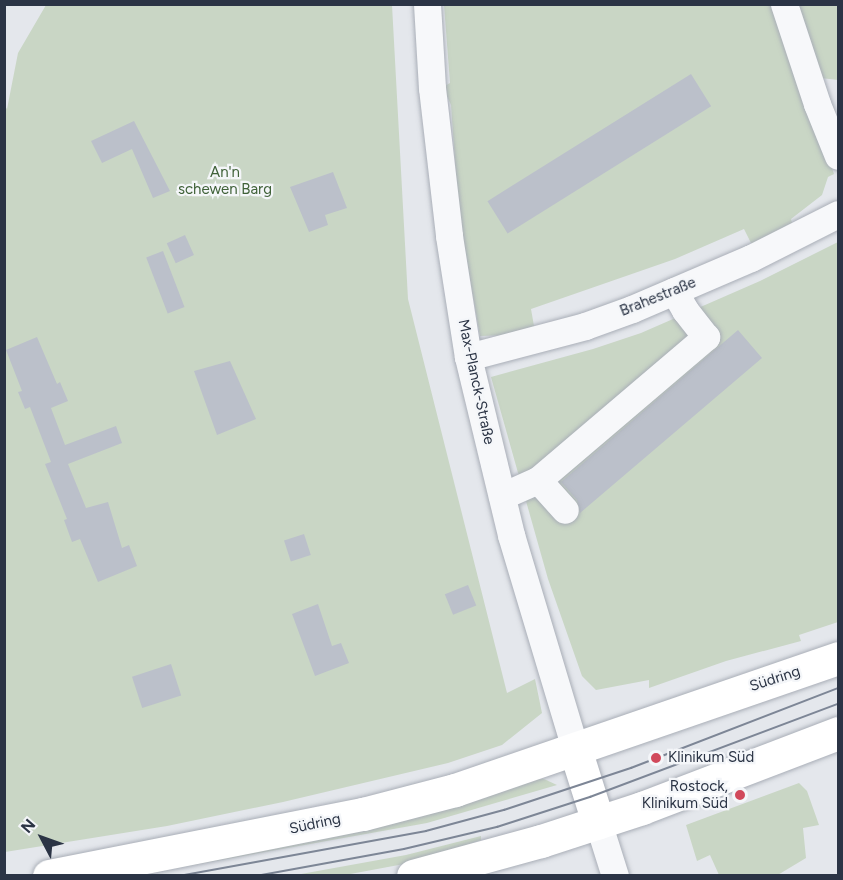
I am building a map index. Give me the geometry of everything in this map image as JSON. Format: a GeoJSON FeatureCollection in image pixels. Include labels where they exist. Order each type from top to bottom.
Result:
{"type":"FeatureCollection","features":[{"type":"Feature","properties":{"kind":"main road","name":"Südring"},"geometry":{"type":"LineString","coordinates":[[49,876],[363,814],[455,790],[838,658]]}},
{"type":"Feature","properties":{"kind":"main road"},"geometry":{"type":"LineString","coordinates":[[412,876],[541,841],[598,822],[734,775],[838,733]]}},
{"type":"Feature","properties":{"kind":"main road"},"geometry":{"type":"LineString","coordinates":[[575,749],[598,822]]}},
{"type":"Feature","properties":{"kind":"street","name":"Max-Planck-Straße"},"geometry":{"type":"LineString","coordinates":[[427,4],[432,88],[448,225],[468,357],[502,496],[575,749]]}},
{"type":"Feature","properties":{"kind":"street"},"geometry":{"type":"LineString","coordinates":[[784,4],[817,104],[838,156]]}},
{"type":"Feature","properties":{"kind":"street","name":"Brahestraße"},"geometry":{"type":"LineString","coordinates":[[468,357],[585,326],[751,258],[838,214]]}},
{"type":"Feature","properties":{"kind":"street"},"geometry":{"type":"LineString","coordinates":[[502,496],[538,480],[706,337],[685,310],[674,291]]}},
{"type":"Feature","properties":{"kind":"street"},"geometry":{"type":"LineString","coordinates":[[538,480],[565,510]]}},
{"type":"Feature","properties":{"kind":"street"},"geometry":{"type":"LineString","coordinates":[[598,822],[615,876]]}},
{"type":"Feature","properties":{"kind":"green space","name":"An'n schewen Barg"},"geometry":{"type":"Polygon","coordinates":[[[46,5],[392,5],[408,299],[507,693],[535,679],[542,713],[502,745],[448,763],[283,802],[167,826],[5,852],[4,105],[7,109],[18,53],[46,5]]]}},
{"type":"Feature","properties":{"kind":"green space"},"geometry":{"type":"Polygon","coordinates":[[[444,5],[776,5],[834,174],[828,177],[822,195],[791,219],[792,223],[752,245],[744,229],[675,259],[531,309],[534,326],[511,335],[480,336],[459,217],[451,105],[443,87],[450,83],[444,5]]]}},
{"type":"Feature","properties":{"kind":"green space"},"geometry":{"type":"Polygon","coordinates":[[[796,5],[838,5],[838,80],[821,78],[796,5]]]}},
{"type":"Feature","properties":{"kind":"green space"},"geometry":{"type":"Polygon","coordinates":[[[838,242],[838,622],[799,635],[801,641],[726,661],[649,688],[649,680],[596,690],[582,676],[548,579],[491,377],[593,349],[641,333],[760,281],[838,242]]]}},
{"type":"Feature","properties":{"kind":"green space"},"geometry":{"type":"Polygon","coordinates":[[[530,778],[544,779],[557,785],[427,823],[149,873],[530,778]]]}},
{"type":"Feature","properties":{"kind":"green space"},"geometry":{"type":"Polygon","coordinates":[[[799,783],[807,791],[819,825],[803,828],[806,858],[776,876],[719,875],[710,855],[697,861],[686,825],[799,783]]]}},
{"type":"Feature","properties":{"kind":"green space"},"geometry":{"type":"Polygon","coordinates":[[[481,836],[481,840],[420,861],[345,875],[290,876],[406,855],[481,836]]]}},
{"type":"Feature","properties":{"kind":"building"},"geometry":{"type":"Polygon","coordinates":[[[691,74],[711,106],[508,233],[487,201],[691,74]]]}},
{"type":"Feature","properties":{"kind":"building"},"geometry":{"type":"Polygon","coordinates":[[[134,121],[170,191],[153,198],[132,149],[102,163],[91,141],[134,121]]]}},
{"type":"Feature","properties":{"kind":"building"},"geometry":{"type":"Polygon","coordinates":[[[333,172],[347,208],[325,215],[328,225],[309,232],[290,187],[333,172]]]}},
{"type":"Feature","properties":{"kind":"building"},"geometry":{"type":"Polygon","coordinates":[[[185,235],[194,255],[176,263],[167,243],[185,235]]]}},
{"type":"Feature","properties":{"kind":"building"},"geometry":{"type":"Polygon","coordinates":[[[163,251],[185,307],[168,313],[146,257],[163,251]]]}},
{"type":"Feature","properties":{"kind":"building"},"geometry":{"type":"Polygon","coordinates":[[[738,330],[762,358],[580,513],[577,500],[561,482],[738,330]]]}},
{"type":"Feature","properties":{"kind":"building"},"geometry":{"type":"Polygon","coordinates":[[[37,337],[57,384],[60,382],[68,401],[51,408],[65,445],[116,426],[122,443],[68,464],[86,508],[108,502],[122,548],[129,545],[137,566],[98,582],[80,539],[72,542],[64,520],[67,519],[45,464],[51,462],[30,407],[25,409],[18,392],[22,391],[6,350],[37,337]]]}},
{"type":"Feature","properties":{"kind":"building"},"geometry":{"type":"Polygon","coordinates":[[[230,361],[256,419],[217,435],[194,371],[230,361]]]}},
{"type":"Feature","properties":{"kind":"building"},"geometry":{"type":"Polygon","coordinates":[[[304,534],[311,555],[291,561],[284,540],[304,534]]]}},
{"type":"Feature","properties":{"kind":"building"},"geometry":{"type":"Polygon","coordinates":[[[468,585],[476,605],[453,615],[445,594],[468,585]]]}},
{"type":"Feature","properties":{"kind":"building"},"geometry":{"type":"Polygon","coordinates":[[[318,604],[332,646],[341,643],[349,663],[315,676],[292,614],[318,604]]]}},
{"type":"Feature","properties":{"kind":"building"},"geometry":{"type":"Polygon","coordinates":[[[171,664],[181,695],[142,708],[132,677],[171,664]]]}},
{"type":"Feature","properties":{"kind":"tram line"},"geometry":{"type":"LineString","coordinates":[[179,876],[426,831],[504,810],[631,768],[838,688]]}},
{"type":"Feature","properties":{"kind":"tram line"},"geometry":{"type":"LineString","coordinates":[[256,876],[404,849],[497,827],[590,797],[838,704]]}},
{"type":"Feature","properties":{"kind":"place","name":"Klinikum Süd"},"geometry":{"type":"Point","coordinates":[656,758]}},
{"type":"Feature","properties":{"kind":"place","name":"Rostock, Klinikum Süd"},"geometry":{"type":"Point","coordinates":[740,795]}}]}
